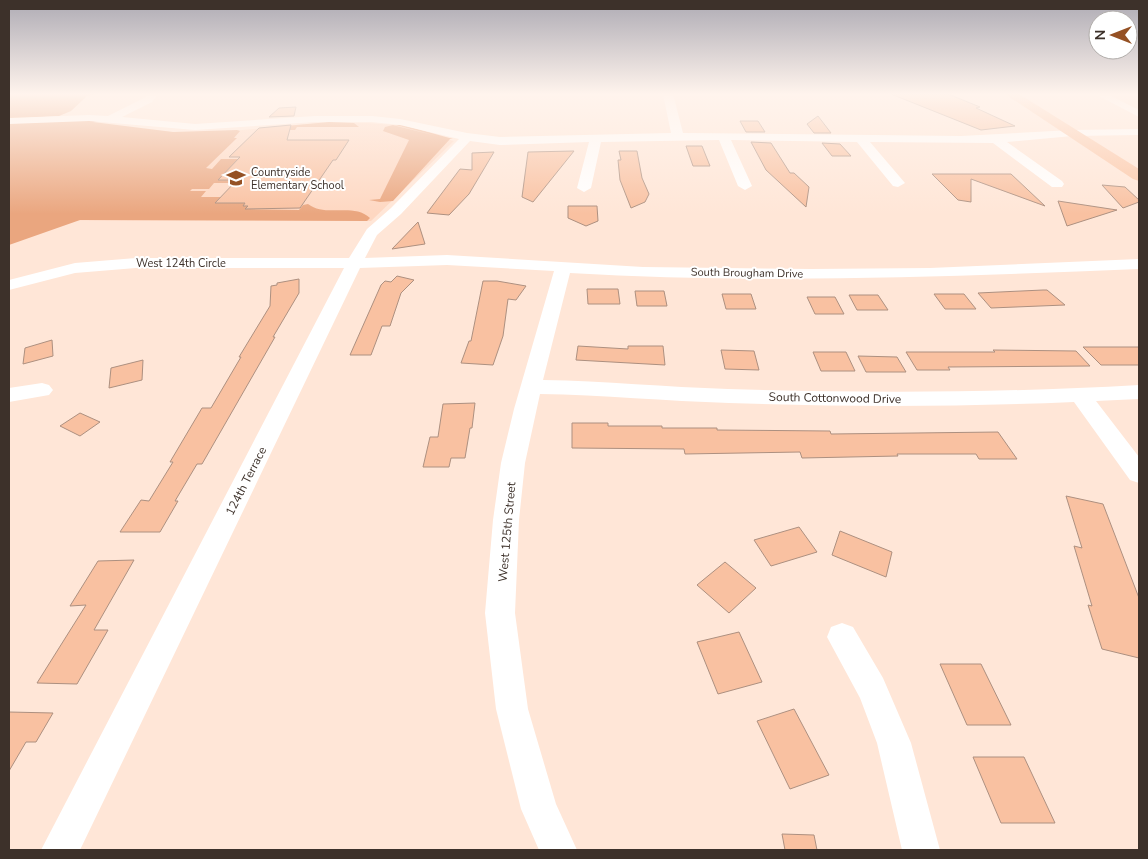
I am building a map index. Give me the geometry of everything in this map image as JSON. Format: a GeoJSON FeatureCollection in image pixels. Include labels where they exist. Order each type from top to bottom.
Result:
{"type":"FeatureCollection","features":[{"type":"Feature","properties":{"kind":"main road"},"geometry":{"type":"LineString","coordinates":[[1074,134],[1139,176]]}},
{"type":"Feature","properties":{"kind":"main road"},"geometry":{"type":"LineString","coordinates":[[1093,134],[1139,163]]}},
{"type":"Feature","properties":{"kind":"street"},"geometry":{"type":"LineString","coordinates":[[454,134],[500,141],[678,136],[996,139],[1058,134]]}},
{"type":"Feature","properties":{"kind":"street"},"geometry":{"type":"LineString","coordinates":[[723,136],[745,186]]}},
{"type":"Feature","properties":{"kind":"street","name":"124th Terrace"},"geometry":{"type":"LineString","coordinates":[[60,850],[372,232],[396,211],[467,137]]}},
{"type":"Feature","properties":{"kind":"street"},"geometry":{"type":"LineString","coordinates":[[584,188],[596,138]]}},
{"type":"Feature","properties":{"kind":"street"},"geometry":{"type":"LineString","coordinates":[[861,139],[898,184]]}},
{"type":"Feature","properties":{"kind":"street"},"geometry":{"type":"LineString","coordinates":[[996,139],[1057,184]]}},
{"type":"Feature","properties":{"kind":"street","name":"South Brougham Drive"},"geometry":{"type":"LineString","coordinates":[[355,263],[457,260],[563,268],[680,273],[811,274],[930,273],[1137,266]]}},
{"type":"Feature","properties":{"kind":"street","name":"West 124th Circle"},"geometry":{"type":"LineString","coordinates":[[9,285],[57,272],[111,264],[355,263]]}},
{"type":"Feature","properties":{"kind":"street","name":"West 125th Street"},"geometry":{"type":"LineString","coordinates":[[558,850],[536,798],[512,709],[500,613],[506,520],[513,463],[563,268]]}},
{"type":"Feature","properties":{"kind":"street","name":"South Cottonwood Drive"},"geometry":{"type":"LineString","coordinates":[[532,387],[726,396],[825,398],[1080,396],[1139,392]]}},
{"type":"Feature","properties":{"kind":"street"},"geometry":{"type":"LineString","coordinates":[[9,395],[42,390]]}},
{"type":"Feature","properties":{"kind":"street"},"geometry":{"type":"LineString","coordinates":[[1080,396],[1139,474]]}},
{"type":"Feature","properties":{"kind":"street"},"geometry":{"type":"LineString","coordinates":[[842,637],[872,689],[894,743],[921,850]]}},
{"type":"Feature","properties":{"kind":"shaded area"},"geometry":{"type":"Polygon","coordinates":[[[9,134],[237,134],[234,138],[237,138],[206,168],[212,169],[221,159],[238,159],[243,180],[238,183],[214,183],[209,189],[192,189],[190,191],[206,191],[201,197],[221,197],[216,203],[245,203],[244,206],[248,206],[246,209],[299,210],[303,205],[308,204],[323,210],[356,211],[370,218],[367,221],[80,220],[9,245],[9,134]]]}},
{"type":"Feature","properties":{"kind":"shaded area","name":"Countryside Elementary School"},"geometry":{"type":"Polygon","coordinates":[[[146,134],[428,134],[454,141],[371,221],[9,220],[146,134]]]}},
{"type":"Feature","properties":{"kind":"shaded area"},"geometry":{"type":"Polygon","coordinates":[[[392,134],[429,134],[437,136],[430,134],[435,134],[453,139],[450,139],[393,201],[380,202],[369,200],[380,199],[409,140],[392,134]]]}},
{"type":"Feature","properties":{"kind":"building"},"geometry":{"type":"Polygon","coordinates":[[[253,134],[289,134],[287,140],[349,140],[300,208],[245,209],[248,206],[243,206],[245,203],[215,203],[237,180],[218,180],[240,157],[229,157],[253,134]]]}},
{"type":"Feature","properties":{"kind":"building"},"geometry":{"type":"Polygon","coordinates":[[[751,142],[771,143],[790,173],[794,173],[809,187],[806,207],[766,170],[751,142]]]}},
{"type":"Feature","properties":{"kind":"building"},"geometry":{"type":"Polygon","coordinates":[[[822,143],[840,144],[851,156],[832,156],[822,143]]]}},
{"type":"Feature","properties":{"kind":"building"},"geometry":{"type":"Polygon","coordinates":[[[686,146],[702,146],[710,166],[693,166],[686,146]]]}},
{"type":"Feature","properties":{"kind":"building"},"geometry":{"type":"Polygon","coordinates":[[[574,151],[533,202],[522,197],[528,152],[574,151]]]}},
{"type":"Feature","properties":{"kind":"building"},"geometry":{"type":"Polygon","coordinates":[[[619,151],[637,151],[642,178],[649,194],[645,202],[631,208],[620,180],[618,160],[621,160],[619,151]]]}},
{"type":"Feature","properties":{"kind":"building"},"geometry":{"type":"Polygon","coordinates":[[[494,152],[469,194],[449,215],[427,213],[460,169],[472,170],[472,153],[494,152]]]}},
{"type":"Feature","properties":{"kind":"building"},"geometry":{"type":"Polygon","coordinates":[[[932,174],[1011,174],[1045,206],[971,179],[971,202],[958,200],[932,174]]]}},
{"type":"Feature","properties":{"kind":"building"},"geometry":{"type":"Polygon","coordinates":[[[1102,185],[1125,187],[1139,202],[1123,208],[1102,185]]]}},
{"type":"Feature","properties":{"kind":"building"},"geometry":{"type":"Polygon","coordinates":[[[1058,201],[1117,210],[1067,226],[1058,201]]]}},
{"type":"Feature","properties":{"kind":"building"},"geometry":{"type":"Polygon","coordinates":[[[568,206],[597,206],[598,221],[586,226],[568,218],[568,206]]]}},
{"type":"Feature","properties":{"kind":"building"},"geometry":{"type":"Polygon","coordinates":[[[418,222],[425,244],[392,249],[418,222]]]}},
{"type":"Feature","properties":{"kind":"building"},"geometry":{"type":"Polygon","coordinates":[[[397,276],[414,280],[401,293],[390,326],[382,326],[371,355],[350,355],[381,285],[385,281],[391,282],[397,276]]]}},
{"type":"Feature","properties":{"kind":"building"},"geometry":{"type":"Polygon","coordinates":[[[299,279],[299,293],[273,337],[275,337],[202,464],[197,464],[175,501],[178,501],[160,532],[120,532],[141,500],[149,501],[173,462],[170,462],[202,408],[211,408],[270,306],[271,286],[299,279]]]}},
{"type":"Feature","properties":{"kind":"building"},"geometry":{"type":"Polygon","coordinates":[[[483,281],[497,281],[526,286],[516,300],[508,299],[503,336],[493,365],[461,363],[469,341],[471,341],[483,281]]]}},
{"type":"Feature","properties":{"kind":"building"},"geometry":{"type":"Polygon","coordinates":[[[587,289],[618,289],[620,304],[588,304],[587,289]]]}},
{"type":"Feature","properties":{"kind":"building"},"geometry":{"type":"Polygon","coordinates":[[[1047,290],[1065,305],[991,308],[978,293],[1047,290]]]}},
{"type":"Feature","properties":{"kind":"building"},"geometry":{"type":"Polygon","coordinates":[[[635,291],[664,291],[667,306],[637,306],[635,291]]]}},
{"type":"Feature","properties":{"kind":"building"},"geometry":{"type":"Polygon","coordinates":[[[722,294],[751,294],[756,309],[726,309],[722,294]]]}},
{"type":"Feature","properties":{"kind":"building"},"geometry":{"type":"Polygon","coordinates":[[[934,294],[964,294],[976,309],[945,309],[934,294]]]}},
{"type":"Feature","properties":{"kind":"building"},"geometry":{"type":"Polygon","coordinates":[[[849,295],[878,295],[888,310],[857,310],[849,295]]]}},
{"type":"Feature","properties":{"kind":"building"},"geometry":{"type":"Polygon","coordinates":[[[807,297],[835,297],[844,314],[815,314],[807,297]]]}},
{"type":"Feature","properties":{"kind":"building"},"geometry":{"type":"Polygon","coordinates":[[[52,340],[53,356],[23,364],[25,348],[52,340]]]}},
{"type":"Feature","properties":{"kind":"building"},"geometry":{"type":"Polygon","coordinates":[[[578,346],[628,349],[628,346],[663,346],[665,365],[576,360],[578,346]]]}},
{"type":"Feature","properties":{"kind":"building"},"geometry":{"type":"Polygon","coordinates":[[[1083,347],[1139,347],[1139,365],[1101,365],[1083,347]]]}},
{"type":"Feature","properties":{"kind":"building"},"geometry":{"type":"Polygon","coordinates":[[[721,350],[754,351],[759,370],[725,369],[721,350]]]}},
{"type":"Feature","properties":{"kind":"building"},"geometry":{"type":"Polygon","coordinates":[[[993,350],[1076,351],[1090,366],[948,367],[950,370],[917,370],[906,352],[995,352],[993,350]]]}},
{"type":"Feature","properties":{"kind":"building"},"geometry":{"type":"Polygon","coordinates":[[[813,352],[846,352],[855,371],[821,371],[813,352]]]}},
{"type":"Feature","properties":{"kind":"building"},"geometry":{"type":"Polygon","coordinates":[[[858,356],[897,357],[906,372],[866,372],[858,356]]]}},
{"type":"Feature","properties":{"kind":"building"},"geometry":{"type":"Polygon","coordinates":[[[143,360],[142,380],[109,388],[111,368],[143,360]]]}},
{"type":"Feature","properties":{"kind":"building"},"geometry":{"type":"Polygon","coordinates":[[[475,403],[472,428],[470,428],[465,458],[451,458],[449,467],[423,467],[430,437],[438,437],[443,404],[475,403]]]}},
{"type":"Feature","properties":{"kind":"building"},"geometry":{"type":"Polygon","coordinates":[[[80,413],[100,422],[80,436],[60,426],[80,413]]]}},
{"type":"Feature","properties":{"kind":"building"},"geometry":{"type":"Polygon","coordinates":[[[572,423],[608,423],[608,426],[662,426],[662,428],[717,428],[717,430],[830,431],[831,434],[998,432],[1017,459],[979,459],[976,454],[897,454],[898,456],[802,458],[800,452],[685,454],[684,449],[572,448],[572,423]]]}},
{"type":"Feature","properties":{"kind":"building"},"geometry":{"type":"Polygon","coordinates":[[[1066,496],[1103,504],[1139,598],[1139,658],[1102,649],[1088,605],[1092,606],[1074,546],[1082,548],[1066,496]]]}},
{"type":"Feature","properties":{"kind":"building"},"geometry":{"type":"Polygon","coordinates":[[[799,527],[817,552],[771,566],[754,540],[799,527]]]}},
{"type":"Feature","properties":{"kind":"building"},"geometry":{"type":"Polygon","coordinates":[[[840,531],[892,552],[886,577],[832,555],[840,531]]]}},
{"type":"Feature","properties":{"kind":"building"},"geometry":{"type":"Polygon","coordinates":[[[134,560],[94,630],[108,630],[77,684],[37,683],[86,605],[70,606],[98,561],[134,560]]]}},
{"type":"Feature","properties":{"kind":"building"},"geometry":{"type":"Polygon","coordinates":[[[725,562],[756,588],[729,613],[697,585],[725,562]]]}},
{"type":"Feature","properties":{"kind":"building"},"geometry":{"type":"Polygon","coordinates":[[[739,632],[762,682],[718,694],[697,642],[739,632]]]}},
{"type":"Feature","properties":{"kind":"building"},"geometry":{"type":"Polygon","coordinates":[[[940,664],[981,664],[1011,725],[967,725],[940,664]]]}},
{"type":"Feature","properties":{"kind":"building"},"geometry":{"type":"Polygon","coordinates":[[[794,709],[829,775],[790,789],[757,721],[794,709]]]}},
{"type":"Feature","properties":{"kind":"building"},"geometry":{"type":"Polygon","coordinates":[[[9,712],[53,713],[36,742],[26,742],[9,771],[9,712]]]}},
{"type":"Feature","properties":{"kind":"building"},"geometry":{"type":"Polygon","coordinates":[[[973,757],[1024,757],[1055,823],[1001,823],[973,757]]]}},
{"type":"Feature","properties":{"kind":"building"},"geometry":{"type":"Polygon","coordinates":[[[782,834],[814,835],[817,850],[785,850],[782,834]]]}},
{"type":"Feature","properties":{"kind":"place","name":"Countryside Elementary School"},"geometry":{"type":"Point","coordinates":[236,178]}}]}
